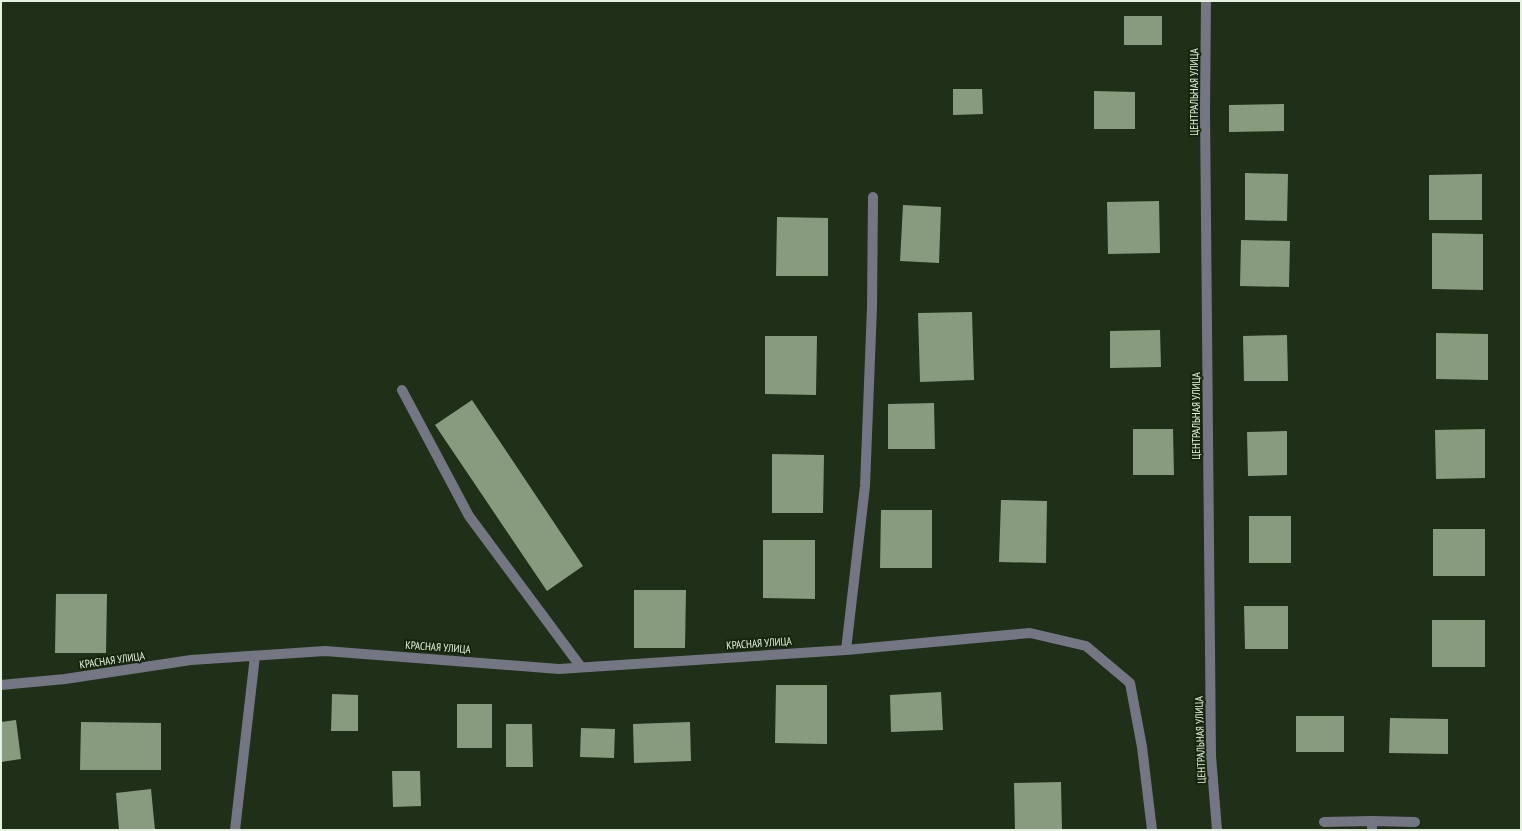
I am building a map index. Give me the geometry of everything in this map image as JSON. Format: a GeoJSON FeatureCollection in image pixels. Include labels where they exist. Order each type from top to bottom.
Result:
{"type":"FeatureCollection","features":[{"type":"Feature","properties":{"kind":"street","name":"ЦЕНТРАЛЬНАЯ УЛИЦА"},"geometry":{"type":"LineString","coordinates":[[1206,1],[1205,120],[1210,756],[1217,830]]}},
{"type":"Feature","properties":{"kind":"street"},"geometry":{"type":"LineString","coordinates":[[846,650],[865,486],[872,307],[873,197]]}},
{"type":"Feature","properties":{"kind":"street"},"geometry":{"type":"LineString","coordinates":[[402,390],[469,516],[581,667]]}},
{"type":"Feature","properties":{"kind":"street","name":"КРАСНАЯ УЛИЦА"},"geometry":{"type":"LineString","coordinates":[[1,685],[65,679],[191,660],[325,651],[559,669],[874,648],[1030,634],[1086,646],[1130,683],[1142,747],[1152,830]]}},
{"type":"Feature","properties":{"kind":"street"},"geometry":{"type":"LineString","coordinates":[[236,830],[256,656]]}},
{"type":"Feature","properties":{"kind":"street"},"geometry":{"type":"LineString","coordinates":[[1324,822],[1372,826],[1415,822]]}},
{"type":"Feature","properties":{"kind":"building"},"geometry":{"type":"Polygon","coordinates":[[[1124,16],[1162,16],[1162,45],[1124,45],[1124,16]]]}},
{"type":"Feature","properties":{"kind":"building"},"geometry":{"type":"Polygon","coordinates":[[[953,89],[982,89],[983,114],[953,115],[953,89]]]}},
{"type":"Feature","properties":{"kind":"building"},"geometry":{"type":"Polygon","coordinates":[[[1094,91],[1135,92],[1135,129],[1094,129],[1094,91]]]}},
{"type":"Feature","properties":{"kind":"building"},"geometry":{"type":"Polygon","coordinates":[[[1284,104],[1284,131],[1229,132],[1229,105],[1284,104]]]}},
{"type":"Feature","properties":{"kind":"building"},"geometry":{"type":"Polygon","coordinates":[[[1245,173],[1288,174],[1287,221],[1245,220],[1245,173]]]}},
{"type":"Feature","properties":{"kind":"building"},"geometry":{"type":"Polygon","coordinates":[[[1482,174],[1482,220],[1429,220],[1429,175],[1482,174]]]}},
{"type":"Feature","properties":{"kind":"building"},"geometry":{"type":"Polygon","coordinates":[[[1159,201],[1160,253],[1108,254],[1107,202],[1159,201]]]}},
{"type":"Feature","properties":{"kind":"building"},"geometry":{"type":"Polygon","coordinates":[[[903,205],[941,207],[939,263],[900,261],[903,205]]]}},
{"type":"Feature","properties":{"kind":"building"},"geometry":{"type":"Polygon","coordinates":[[[777,217],[828,218],[828,276],[776,276],[777,217]]]}},
{"type":"Feature","properties":{"kind":"building"},"geometry":{"type":"Polygon","coordinates":[[[1432,233],[1483,234],[1483,290],[1432,289],[1432,233]]]}},
{"type":"Feature","properties":{"kind":"building"},"geometry":{"type":"Polygon","coordinates":[[[1241,240],[1290,241],[1289,287],[1240,286],[1241,240]]]}},
{"type":"Feature","properties":{"kind":"building"},"geometry":{"type":"Polygon","coordinates":[[[972,312],[974,380],[920,382],[918,313],[972,312]]]}},
{"type":"Feature","properties":{"kind":"building"},"geometry":{"type":"Polygon","coordinates":[[[1160,330],[1161,367],[1110,368],[1110,331],[1160,330]]]}},
{"type":"Feature","properties":{"kind":"building"},"geometry":{"type":"Polygon","coordinates":[[[1436,333],[1488,334],[1488,380],[1436,379],[1436,333]]]}},
{"type":"Feature","properties":{"kind":"building"},"geometry":{"type":"Polygon","coordinates":[[[1287,335],[1288,381],[1244,381],[1243,336],[1287,335]]]}},
{"type":"Feature","properties":{"kind":"building"},"geometry":{"type":"Polygon","coordinates":[[[765,336],[817,336],[816,395],[765,394],[765,336]]]}},
{"type":"Feature","properties":{"kind":"building"},"geometry":{"type":"Polygon","coordinates":[[[472,400],[583,566],[547,591],[435,425],[472,400]]]}},
{"type":"Feature","properties":{"kind":"building"},"geometry":{"type":"Polygon","coordinates":[[[934,403],[935,449],[888,449],[888,404],[934,403]]]}},
{"type":"Feature","properties":{"kind":"building"},"geometry":{"type":"Polygon","coordinates":[[[1133,429],[1173,429],[1174,475],[1133,475],[1133,429]]]}},
{"type":"Feature","properties":{"kind":"building"},"geometry":{"type":"Polygon","coordinates":[[[1485,429],[1485,478],[1436,479],[1435,430],[1485,429]]]}},
{"type":"Feature","properties":{"kind":"building"},"geometry":{"type":"Polygon","coordinates":[[[1287,431],[1287,475],[1248,476],[1247,432],[1287,431]]]}},
{"type":"Feature","properties":{"kind":"building"},"geometry":{"type":"Polygon","coordinates":[[[772,454],[824,455],[823,513],[772,513],[772,454]]]}},
{"type":"Feature","properties":{"kind":"building"},"geometry":{"type":"Polygon","coordinates":[[[1001,500],[1047,501],[1046,563],[999,562],[1001,500]]]}},
{"type":"Feature","properties":{"kind":"building"},"geometry":{"type":"Polygon","coordinates":[[[881,510],[932,510],[932,568],[880,568],[881,510]]]}},
{"type":"Feature","properties":{"kind":"building"},"geometry":{"type":"Polygon","coordinates":[[[1249,516],[1291,516],[1291,563],[1249,563],[1249,516]]]}},
{"type":"Feature","properties":{"kind":"building"},"geometry":{"type":"Polygon","coordinates":[[[1433,529],[1485,529],[1485,576],[1433,576],[1433,529]]]}},
{"type":"Feature","properties":{"kind":"building"},"geometry":{"type":"Polygon","coordinates":[[[763,540],[815,540],[815,599],[763,598],[763,540]]]}},
{"type":"Feature","properties":{"kind":"building"},"geometry":{"type":"Polygon","coordinates":[[[634,590],[686,590],[685,648],[634,648],[634,590]]]}},
{"type":"Feature","properties":{"kind":"building"},"geometry":{"type":"Polygon","coordinates":[[[56,594],[107,594],[106,653],[55,653],[56,594]]]}},
{"type":"Feature","properties":{"kind":"building"},"geometry":{"type":"Polygon","coordinates":[[[1244,606],[1288,606],[1288,649],[1245,649],[1244,606]]]}},
{"type":"Feature","properties":{"kind":"building"},"geometry":{"type":"Polygon","coordinates":[[[1432,620],[1485,620],[1485,667],[1432,667],[1432,620]]]}},
{"type":"Feature","properties":{"kind":"building"},"geometry":{"type":"Polygon","coordinates":[[[776,685],[827,685],[827,744],[775,743],[776,685]]]}},
{"type":"Feature","properties":{"kind":"building"},"geometry":{"type":"Polygon","coordinates":[[[941,692],[943,730],[891,732],[890,695],[941,692]]]}},
{"type":"Feature","properties":{"kind":"building"},"geometry":{"type":"Polygon","coordinates":[[[332,694],[358,695],[358,731],[331,731],[332,694]]]}},
{"type":"Feature","properties":{"kind":"building"},"geometry":{"type":"Polygon","coordinates":[[[457,704],[492,704],[492,748],[457,748],[457,704]]]}},
{"type":"Feature","properties":{"kind":"building"},"geometry":{"type":"Polygon","coordinates":[[[1296,716],[1344,716],[1344,752],[1296,752],[1296,716]]]}},
{"type":"Feature","properties":{"kind":"building"},"geometry":{"type":"Polygon","coordinates":[[[1390,718],[1448,719],[1448,754],[1389,753],[1390,718]]]}},
{"type":"Feature","properties":{"kind":"building"},"geometry":{"type":"Polygon","coordinates":[[[16,720],[21,759],[1,762],[1,722],[16,720]]]}},
{"type":"Feature","properties":{"kind":"building"},"geometry":{"type":"Polygon","coordinates":[[[81,722],[161,723],[161,770],[80,770],[81,722]]]}},
{"type":"Feature","properties":{"kind":"building"},"geometry":{"type":"Polygon","coordinates":[[[690,722],[691,761],[634,763],[633,724],[690,722]]]}},
{"type":"Feature","properties":{"kind":"building"},"geometry":{"type":"Polygon","coordinates":[[[506,724],[532,724],[533,767],[506,767],[506,724]]]}},
{"type":"Feature","properties":{"kind":"building"},"geometry":{"type":"Polygon","coordinates":[[[581,728],[615,729],[614,758],[580,757],[581,728]]]}},
{"type":"Feature","properties":{"kind":"building"},"geometry":{"type":"Polygon","coordinates":[[[392,771],[420,771],[421,806],[393,807],[392,771]]]}},
{"type":"Feature","properties":{"kind":"building"},"geometry":{"type":"Polygon","coordinates":[[[1061,782],[1062,830],[1015,830],[1014,783],[1061,782]]]}},
{"type":"Feature","properties":{"kind":"building"},"geometry":{"type":"Polygon","coordinates":[[[151,789],[155,830],[119,830],[116,793],[151,789]]]}}]}
